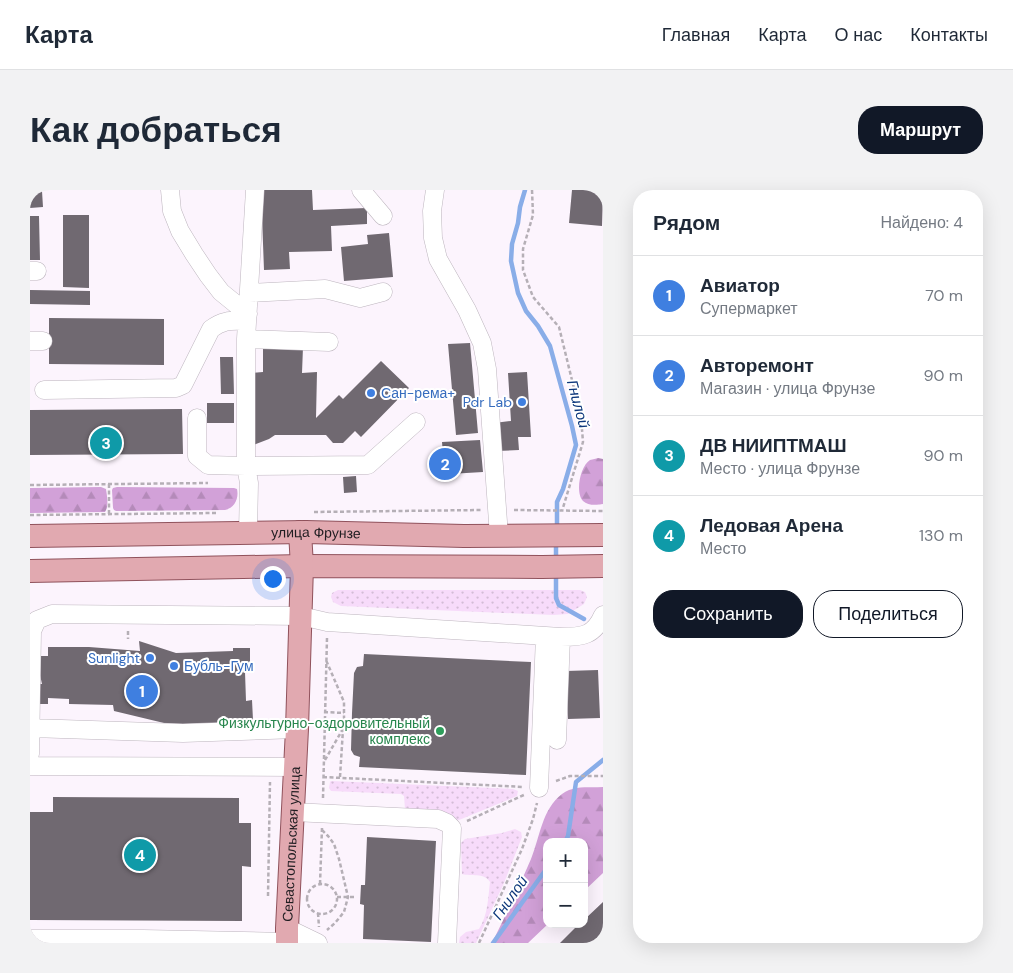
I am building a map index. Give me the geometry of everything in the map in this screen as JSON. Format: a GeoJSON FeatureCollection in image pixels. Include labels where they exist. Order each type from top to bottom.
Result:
{"type":"FeatureCollection","features":[{"type":"Feature","properties":{"kind":"main road","name":"улица Фрунзе"},"geometry":{"type":"LineString","coordinates":[[30,536],[300,532],[464,536],[603,535]]}},
{"type":"Feature","properties":{"kind":"main road","name":"Севастопольская улица"},"geometry":{"type":"LineString","coordinates":[[287,938],[297,729],[302,566],[300,532]]}},
{"type":"Feature","properties":{"kind":"main road"},"geometry":{"type":"LineString","coordinates":[[30,571],[302,566],[603,566]]}},
{"type":"Feature","properties":{"kind":"lane"},"geometry":{"type":"LineString","coordinates":[[170,190],[172,211],[180,231],[194,254],[221,292],[248,317]]}},
{"type":"Feature","properties":{"kind":"lane"},"geometry":{"type":"LineString","coordinates":[[248,533],[249,483],[246,466],[246,339],[256,190]]}},
{"type":"Feature","properties":{"kind":"lane"},"geometry":{"type":"LineString","coordinates":[[361,190],[383,216]]}},
{"type":"Feature","properties":{"kind":"lane"},"geometry":{"type":"LineString","coordinates":[[435,190],[432,211],[432,238],[438,259],[467,310],[482,343],[487,369],[500,536]]}},
{"type":"Feature","properties":{"kind":"lane"},"geometry":{"type":"LineString","coordinates":[[249,293],[325,289],[360,298],[383,292]]}},
{"type":"Feature","properties":{"kind":"lane"},"geometry":{"type":"LineString","coordinates":[[44,390],[176,388],[183,384],[211,329],[219,322],[248,317]]}},
{"type":"Feature","properties":{"kind":"lane"},"geometry":{"type":"LineString","coordinates":[[246,339],[329,342]]}},
{"type":"Feature","properties":{"kind":"lane"},"geometry":{"type":"LineString","coordinates":[[197,418],[197,456],[208,465],[246,466],[368,465],[416,422]]}},
{"type":"Feature","properties":{"kind":"lane"},"geometry":{"type":"LineString","coordinates":[[30,754],[32,631],[37,620],[52,614],[300,616],[327,622],[581,637],[591,631],[603,614]]}},
{"type":"Feature","properties":{"kind":"lane"},"geometry":{"type":"LineString","coordinates":[[553,636],[557,740]]}},
{"type":"Feature","properties":{"kind":"lane"},"geometry":{"type":"LineString","coordinates":[[539,788],[553,636]]}},
{"type":"Feature","properties":{"kind":"lane"},"geometry":{"type":"LineString","coordinates":[[31,728],[183,733],[297,729]]}},
{"type":"Feature","properties":{"kind":"lane"},"geometry":{"type":"LineString","coordinates":[[30,766],[295,767]]}},
{"type":"Feature","properties":{"kind":"lane"},"geometry":{"type":"LineString","coordinates":[[293,812],[323,822],[438,819],[447,823],[452,828],[447,943]]}},
{"type":"Feature","properties":{"kind":"lane"},"geometry":{"type":"LineString","coordinates":[[30,939],[143,941],[321,938]]}},
{"type":"Feature","properties":{"kind":"path"},"geometry":{"type":"LineString","coordinates":[[532,190],[533,215],[523,249],[523,270],[532,297],[559,327],[581,417],[583,442],[562,511]]}},
{"type":"Feature","properties":{"kind":"path"},"geometry":{"type":"LineString","coordinates":[[30,485],[209,483]]}},
{"type":"Feature","properties":{"kind":"path"},"geometry":{"type":"LineString","coordinates":[[109,484],[109,514]]}},
{"type":"Feature","properties":{"kind":"path"},"geometry":{"type":"LineString","coordinates":[[548,510],[603,511]]}},
{"type":"Feature","properties":{"kind":"path"},"geometry":{"type":"LineString","coordinates":[[320,884],[327,622]]}},
{"type":"Feature","properties":{"kind":"path"},"geometry":{"type":"LineString","coordinates":[[326,659],[344,702],[340,777]]}},
{"type":"Feature","properties":{"kind":"path"},"geometry":{"type":"LineString","coordinates":[[324,712],[344,713]]}},
{"type":"Feature","properties":{"kind":"path"},"geometry":{"type":"LineString","coordinates":[[324,762],[344,727]]}},
{"type":"Feature","properties":{"kind":"path"},"geometry":{"type":"LineString","coordinates":[[268,902],[270,766]]}},
{"type":"Feature","properties":{"kind":"path"},"geometry":{"type":"LineString","coordinates":[[323,776],[539,788]]}},
{"type":"Feature","properties":{"kind":"path"},"geometry":{"type":"LineString","coordinates":[[452,828],[539,788],[570,776],[603,776]]}},
{"type":"Feature","properties":{"kind":"path"},"geometry":{"type":"LineString","coordinates":[[480,943],[522,849],[537,805],[539,788]]}},
{"type":"Feature","properties":{"kind":"path"},"geometry":{"type":"LineString","coordinates":[[321,938],[344,912],[348,897],[334,844],[328,836],[323,822]]}},
{"type":"Feature","properties":{"kind":"path"},"geometry":{"type":"LineString","coordinates":[[320,884],[331,886],[336,892],[337,897],[336,904],[331,911],[322,914],[314,911],[307,902],[307,895],[311,889],[315,885],[320,884]]}},
{"type":"Feature","properties":{"kind":"path"},"geometry":{"type":"LineString","coordinates":[[337,897],[356,897]]}},
{"type":"Feature","properties":{"kind":"shaded area"},"geometry":{"type":"Polygon","coordinates":[[[338,590],[580,590],[585,592],[587,597],[584,604],[568,614],[553,615],[341,606],[333,602],[331,597],[332,593],[338,590]]]}},
{"type":"Feature","properties":{"kind":"shaded area"},"geometry":{"type":"Polygon","coordinates":[[[331,781],[513,789],[518,791],[517,796],[459,820],[405,809],[404,796],[401,794],[331,791],[329,788],[331,781]]]}},
{"type":"Feature","properties":{"kind":"shaded area"},"geometry":{"type":"Polygon","coordinates":[[[515,829],[521,832],[522,837],[504,883],[476,943],[459,943],[460,937],[466,932],[479,929],[482,924],[487,906],[490,882],[481,876],[462,874],[461,843],[465,839],[515,829]]]}},
{"type":"Feature","properties":{"kind":"green space"},"geometry":{"type":"Polygon","coordinates":[[[598,458],[603,459],[603,504],[595,505],[583,501],[579,492],[579,486],[581,474],[586,463],[598,458]]]}},
{"type":"Feature","properties":{"kind":"green space"},"geometry":{"type":"Polygon","coordinates":[[[101,487],[106,489],[107,504],[105,512],[30,513],[30,488],[101,487]]]}},
{"type":"Feature","properties":{"kind":"green space"},"geometry":{"type":"Polygon","coordinates":[[[117,487],[234,488],[237,489],[237,496],[234,505],[225,510],[116,511],[113,508],[112,490],[117,487]]]}},
{"type":"Feature","properties":{"kind":"green space"},"geometry":{"type":"Polygon","coordinates":[[[582,787],[603,787],[603,873],[588,887],[588,838],[543,838],[544,928],[528,943],[492,943],[531,859],[542,824],[550,807],[562,794],[582,787]]]}},
{"type":"Feature","properties":{"kind":"building"},"geometry":{"type":"Polygon","coordinates":[[[261,190],[312,190],[313,210],[367,208],[367,224],[331,226],[332,251],[289,252],[290,269],[264,270],[261,190]]]}},
{"type":"Feature","properties":{"kind":"building"},"geometry":{"type":"Polygon","coordinates":[[[572,190],[603,190],[602,226],[569,223],[572,190]]]}},
{"type":"Feature","properties":{"kind":"building"},"geometry":{"type":"Polygon","coordinates":[[[42,191],[43,207],[30,208],[30,192],[42,191]]]}},
{"type":"Feature","properties":{"kind":"building"},"geometry":{"type":"Polygon","coordinates":[[[63,215],[89,215],[89,288],[63,287],[63,215]]]}},
{"type":"Feature","properties":{"kind":"building"},"geometry":{"type":"Polygon","coordinates":[[[30,216],[39,216],[40,260],[30,260],[30,216]]]}},
{"type":"Feature","properties":{"kind":"building"},"geometry":{"type":"Polygon","coordinates":[[[389,233],[393,277],[344,281],[341,247],[368,244],[367,235],[389,233]]]}},
{"type":"Feature","properties":{"kind":"building"},"geometry":{"type":"Polygon","coordinates":[[[30,290],[90,291],[90,305],[30,304],[30,290]]]}},
{"type":"Feature","properties":{"kind":"building"},"geometry":{"type":"Polygon","coordinates":[[[49,318],[164,319],[164,365],[49,364],[49,318]]]}},
{"type":"Feature","properties":{"kind":"building"},"geometry":{"type":"Polygon","coordinates":[[[470,343],[478,433],[456,435],[448,344],[470,343]]]}},
{"type":"Feature","properties":{"kind":"building"},"geometry":{"type":"Polygon","coordinates":[[[263,346],[303,347],[302,373],[317,372],[316,418],[339,395],[343,399],[381,361],[409,388],[361,437],[355,431],[343,443],[333,443],[326,435],[275,435],[253,445],[252,373],[263,372],[263,346]]]}},
{"type":"Feature","properties":{"kind":"building"},"geometry":{"type":"Polygon","coordinates":[[[220,357],[233,357],[234,394],[221,394],[220,357]]]}},
{"type":"Feature","properties":{"kind":"building"},"geometry":{"type":"Polygon","coordinates":[[[527,372],[531,437],[518,437],[519,450],[496,451],[494,423],[511,421],[508,373],[527,372]]]}},
{"type":"Feature","properties":{"kind":"building"},"geometry":{"type":"Polygon","coordinates":[[[207,403],[234,403],[234,423],[207,423],[207,403]]]}},
{"type":"Feature","properties":{"kind":"building"},"geometry":{"type":"Polygon","coordinates":[[[182,409],[183,454],[30,455],[30,410],[182,409]]]}},
{"type":"Feature","properties":{"kind":"building"},"geometry":{"type":"Polygon","coordinates":[[[480,440],[483,472],[433,475],[431,455],[443,454],[442,442],[480,440]]]}},
{"type":"Feature","properties":{"kind":"building"},"geometry":{"type":"Polygon","coordinates":[[[356,476],[357,492],[344,493],[343,477],[356,476]]]}},
{"type":"Feature","properties":{"kind":"building"},"geometry":{"type":"Polygon","coordinates":[[[139,641],[176,653],[233,651],[233,648],[250,648],[250,672],[245,672],[246,701],[252,700],[253,720],[246,720],[246,728],[187,727],[114,711],[113,705],[69,704],[69,699],[48,698],[48,704],[39,704],[38,684],[42,684],[38,666],[40,656],[48,656],[48,647],[89,647],[140,651],[139,641]]]}},
{"type":"Feature","properties":{"kind":"building","name":"Физкультурно-оздоровительный комплекс"},"geometry":{"type":"Polygon","coordinates":[[[364,654],[531,662],[526,775],[359,767],[360,757],[354,755],[351,750],[352,713],[354,673],[357,667],[363,666],[364,654]]]}},
{"type":"Feature","properties":{"kind":"building"},"geometry":{"type":"Polygon","coordinates":[[[598,670],[600,718],[568,719],[566,671],[598,670]]]}},
{"type":"Feature","properties":{"kind":"building"},"geometry":{"type":"Polygon","coordinates":[[[53,797],[239,798],[239,823],[251,823],[251,867],[242,866],[242,921],[30,920],[30,812],[53,812],[53,797]]]}},
{"type":"Feature","properties":{"kind":"building"},"geometry":{"type":"Polygon","coordinates":[[[367,837],[436,841],[431,942],[363,939],[364,905],[360,904],[361,885],[365,885],[367,837]]]}},
{"type":"Feature","properties":{"kind":"building"},"geometry":{"type":"Polygon","coordinates":[[[603,902],[603,943],[560,943],[575,928],[588,928],[588,916],[603,902]]]}},
{"type":"Feature","properties":{"kind":"waterway","name":"Гнилой"},"geometry":{"type":"LineString","coordinates":[[525,190],[512,244],[511,261],[518,293],[526,311],[550,346],[576,445],[563,489],[557,502],[557,530]]}},
{"type":"Feature","properties":{"kind":"waterway","name":"Гнилой"},"geometry":{"type":"LineString","coordinates":[[556,543],[556,560]]}},
{"type":"Feature","properties":{"kind":"waterway","name":"Гнилой"},"geometry":{"type":"LineString","coordinates":[[556,573],[556,598],[559,605],[584,619]]}},
{"type":"Feature","properties":{"kind":"waterway","name":"Гнилой"},"geometry":{"type":"LineString","coordinates":[[567,838],[576,782],[603,760]]}},
{"type":"Feature","properties":{"kind":"waterway","name":"Гнилой"},"geometry":{"type":"LineString","coordinates":[[493,943],[543,874]]}},
{"type":"Feature","properties":{"kind":"place","name":"Сан-рема+"},"geometry":{"type":"Point","coordinates":[371,393]}},
{"type":"Feature","properties":{"kind":"place","name":"Pdr Lab"},"geometry":{"type":"Point","coordinates":[522,402]}},
{"type":"Feature","properties":{"kind":"place","name":"ДВ НИИПТМАШ"},"geometry":{"type":"Point","coordinates":[106,443]}},
{"type":"Feature","properties":{"kind":"place","name":"Авторемонт"},"geometry":{"type":"Point","coordinates":[445,464]}},
{"type":"Feature","properties":{"kind":"place","name":"Sunlight"},"geometry":{"type":"Point","coordinates":[150,658]}},
{"type":"Feature","properties":{"kind":"place","name":"Бубль-Гум"},"geometry":{"type":"Point","coordinates":[174,666]}},
{"type":"Feature","properties":{"kind":"place","name":"Авиатор"},"geometry":{"type":"Point","coordinates":[142,691]}},
{"type":"Feature","properties":{"kind":"place","name":"Физкультурно-оздоровительный комплекс"},"geometry":{"type":"Point","coordinates":[440,731]}},
{"type":"Feature","properties":{"kind":"place","name":"Ледовая Арена"},"geometry":{"type":"Point","coordinates":[140,855]}}]}
